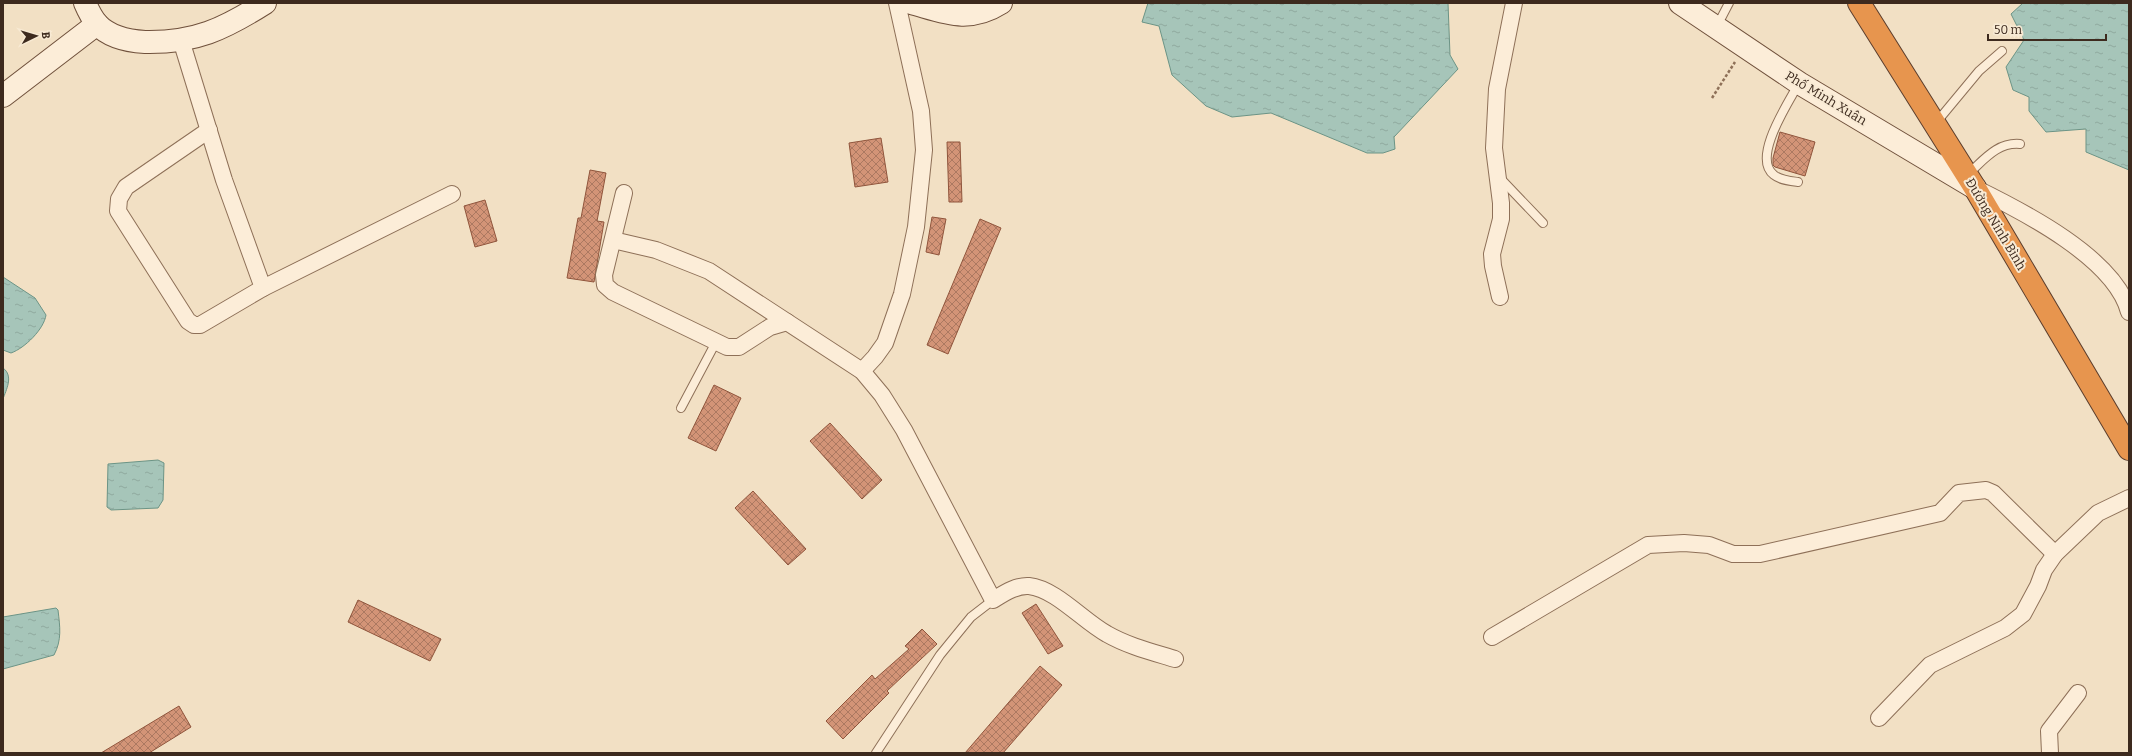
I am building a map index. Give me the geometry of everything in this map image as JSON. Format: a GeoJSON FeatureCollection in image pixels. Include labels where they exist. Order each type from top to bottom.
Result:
{"type":"FeatureCollection","features":[{"type":"Feature","properties":{"kind":"highway","name":"Đường Ninh Bình"},"geometry":{"type":"LineString","coordinates":[[1859,3],[1971,181],[2129,448]]}},
{"type":"Feature","properties":{"kind":"street"},"geometry":{"type":"LineString","coordinates":[[84,3],[97,24],[108,33],[130,41],[170,42],[195,38],[227,25],[265,3]]}},
{"type":"Feature","properties":{"kind":"street"},"geometry":{"type":"LineString","coordinates":[[862,370],[885,344],[902,294],[916,227],[924,150],[920,111],[897,3]]}},
{"type":"Feature","properties":{"kind":"street"},"geometry":{"type":"LineString","coordinates":[[911,3],[956,16],[970,15],[992,9],[1001,3]]}},
{"type":"Feature","properties":{"kind":"street"},"geometry":{"type":"LineString","coordinates":[[1500,297],[1492,266],[1492,254],[1501,219],[1501,203],[1494,148],[1497,89],[1514,3]]}},
{"type":"Feature","properties":{"kind":"street","name":"Phố Minh Xuân"},"geometry":{"type":"LineString","coordinates":[[1680,3],[1799,83],[1971,181]]}},
{"type":"Feature","properties":{"kind":"street"},"geometry":{"type":"LineString","coordinates":[[3,96],[97,24]]}},
{"type":"Feature","properties":{"kind":"street"},"geometry":{"type":"LineString","coordinates":[[181,40],[224,180],[263,288]]}},
{"type":"Feature","properties":{"kind":"street"},"geometry":{"type":"LineString","coordinates":[[209,130],[126,187],[119,199],[118,211],[188,321],[194,325],[200,325],[263,288],[452,194]]}},
{"type":"Feature","properties":{"kind":"street"},"geometry":{"type":"LineString","coordinates":[[1971,181],[2024,213],[2079,250],[2098,265],[2116,285],[2128,305]]}},
{"type":"Feature","properties":{"kind":"street"},"geometry":{"type":"LineString","coordinates":[[624,193],[604,275],[605,285],[613,292],[728,347],[739,347],[770,327],[787,322]]}},
{"type":"Feature","properties":{"kind":"street"},"geometry":{"type":"LineString","coordinates":[[613,240],[656,250],[709,271],[862,370],[882,395],[904,430],[992,600],[1015,588],[1028,586],[1042,589],[1105,633],[1130,646],[1175,659]]}},
{"type":"Feature","properties":{"kind":"street"},"geometry":{"type":"LineString","coordinates":[[1492,637],[1635,551],[1648,545],[1697,544],[1709,545],[1733,554],[1760,554],[1940,513],[1959,493],[1986,490],[1993,493],[2055,554]]}},
{"type":"Feature","properties":{"kind":"street"},"geometry":{"type":"LineString","coordinates":[[1879,718],[1930,664],[2004,628],[2022,614],[2038,586],[2044,570],[2055,554],[2098,513],[2129,498]]}},
{"type":"Feature","properties":{"kind":"street"},"geometry":{"type":"LineString","coordinates":[[2050,753],[2049,731],[2078,693]]}},
{"type":"Feature","properties":{"kind":"lane"},"geometry":{"type":"LineString","coordinates":[[1716,27],[1729,3]]}},
{"type":"Feature","properties":{"kind":"lane"},"geometry":{"type":"LineString","coordinates":[[1935,124],[1979,71],[2002,51]]}},
{"type":"Feature","properties":{"kind":"lane"},"geometry":{"type":"LineString","coordinates":[[1798,182],[1774,175],[1767,167],[1766,155],[1770,140],[1799,83]]}},
{"type":"Feature","properties":{"kind":"lane"},"geometry":{"type":"LineString","coordinates":[[1971,181],[1998,148],[2008,143],[2020,144]]}},
{"type":"Feature","properties":{"kind":"lane"},"geometry":{"type":"LineString","coordinates":[[1498,176],[1543,223]]}},
{"type":"Feature","properties":{"kind":"lane"},"geometry":{"type":"LineString","coordinates":[[681,408],[716,342]]}},
{"type":"Feature","properties":{"kind":"lane"},"geometry":{"type":"LineString","coordinates":[[876,753],[940,655],[971,617],[992,600]]}},
{"type":"Feature","properties":{"kind":"path"},"geometry":{"type":"LineString","coordinates":[[1712,98],[1745,47]]}},
{"type":"Feature","properties":{"kind":"water"},"geometry":{"type":"Polygon","coordinates":[[[1148,3],[1448,3],[1450,55],[1458,69],[1394,137],[1395,149],[1383,153],[1367,153],[1271,113],[1232,117],[1206,106],[1172,75],[1159,26],[1142,22],[1148,3]]]}},
{"type":"Feature","properties":{"kind":"water"},"geometry":{"type":"Polygon","coordinates":[[[2023,3],[2129,3],[2129,170],[2086,152],[2086,129],[2046,132],[2029,111],[2029,97],[2013,90],[2006,67],[2024,40],[2011,14],[2023,3]]]}},
{"type":"Feature","properties":{"kind":"water"},"geometry":{"type":"Polygon","coordinates":[[[3,277],[35,298],[46,315],[38,332],[22,347],[11,353],[3,350],[3,277]]]}},
{"type":"Feature","properties":{"kind":"water"},"geometry":{"type":"Polygon","coordinates":[[[3,368],[9,379],[3,399],[3,368]]]}},
{"type":"Feature","properties":{"kind":"water"},"geometry":{"type":"Polygon","coordinates":[[[158,460],[164,463],[163,500],[158,508],[111,510],[107,507],[108,464],[158,460]]]}},
{"type":"Feature","properties":{"kind":"water"},"geometry":{"type":"Polygon","coordinates":[[[56,608],[58,610],[60,633],[57,649],[54,655],[3,669],[3,617],[56,608]]]}},
{"type":"Feature","properties":{"kind":"building"},"geometry":{"type":"Polygon","coordinates":[[[1780,132],[1815,142],[1805,176],[1775,167],[1773,165],[1773,158],[1780,132]]]}},
{"type":"Feature","properties":{"kind":"building"},"geometry":{"type":"Polygon","coordinates":[[[881,138],[888,182],[855,187],[849,143],[881,138]]]}},
{"type":"Feature","properties":{"kind":"building"},"geometry":{"type":"Polygon","coordinates":[[[947,142],[960,142],[962,202],[949,202],[947,142]]]}},
{"type":"Feature","properties":{"kind":"building"},"geometry":{"type":"Polygon","coordinates":[[[590,170],[606,173],[597,221],[604,222],[594,282],[567,278],[578,218],[581,218],[590,170]]]}},
{"type":"Feature","properties":{"kind":"building"},"geometry":{"type":"Polygon","coordinates":[[[485,200],[497,241],[475,247],[464,206],[485,200]]]}},
{"type":"Feature","properties":{"kind":"building"},"geometry":{"type":"Polygon","coordinates":[[[932,217],[946,219],[939,255],[926,252],[932,217]]]}},
{"type":"Feature","properties":{"kind":"building"},"geometry":{"type":"Polygon","coordinates":[[[980,219],[1001,228],[948,354],[927,345],[980,219]]]}},
{"type":"Feature","properties":{"kind":"building"},"geometry":{"type":"Polygon","coordinates":[[[714,385],[741,398],[716,451],[688,438],[714,385]]]}},
{"type":"Feature","properties":{"kind":"building"},"geometry":{"type":"Polygon","coordinates":[[[830,423],[882,480],[862,499],[810,441],[830,423]]]}},
{"type":"Feature","properties":{"kind":"building"},"geometry":{"type":"Polygon","coordinates":[[[753,491],[806,549],[788,565],[735,508],[753,491]]]}},
{"type":"Feature","properties":{"kind":"building"},"geometry":{"type":"Polygon","coordinates":[[[358,600],[441,639],[430,661],[348,622],[358,600]]]}},
{"type":"Feature","properties":{"kind":"building"},"geometry":{"type":"Polygon","coordinates":[[[1036,604],[1063,646],[1048,654],[1022,613],[1036,604]]]}},
{"type":"Feature","properties":{"kind":"building"},"geometry":{"type":"Polygon","coordinates":[[[922,629],[937,644],[887,691],[889,693],[843,739],[826,721],[872,675],[875,679],[909,649],[905,646],[922,629]]]}},
{"type":"Feature","properties":{"kind":"building"},"geometry":{"type":"Polygon","coordinates":[[[1040,666],[1062,685],[1003,753],[965,753],[1040,666]]]}},
{"type":"Feature","properties":{"kind":"building"},"geometry":{"type":"Polygon","coordinates":[[[179,706],[191,727],[149,753],[101,753],[179,706]]]}}]}
